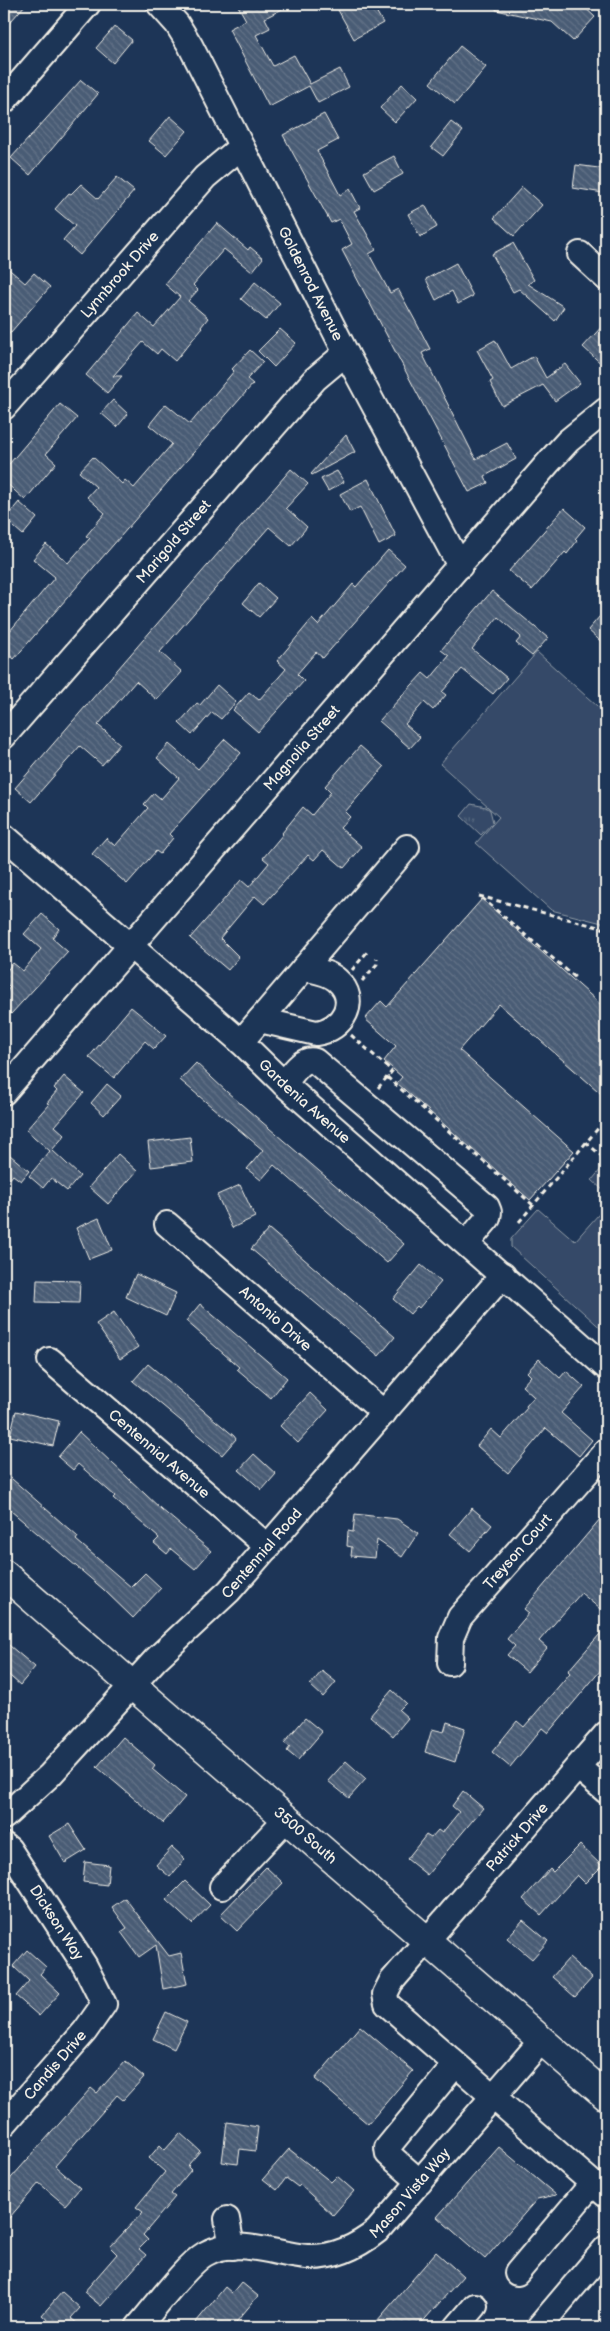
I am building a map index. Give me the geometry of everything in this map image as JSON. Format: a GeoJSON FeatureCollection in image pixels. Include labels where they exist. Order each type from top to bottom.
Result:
{"type":"FeatureCollection","features":[{"type":"Feature","properties":{"kind":"main road","name":"3500 South"},"geometry":{"type":"LineString","coordinates":[[4,1574],[606,2096]]}},
{"type":"Feature","properties":{"kind":"street"},"geometry":{"type":"LineString","coordinates":[[4,101],[88,4]]}},
{"type":"Feature","properties":{"kind":"street","name":"Goldenrod Avenue"},"geometry":{"type":"LineString","coordinates":[[159,4],[177,24],[190,45],[346,352],[460,566]]}},
{"type":"Feature","properties":{"kind":"street","name":"Lynnbrook Drive"},"geometry":{"type":"LineString","coordinates":[[4,407],[205,177],[241,147]]}},
{"type":"Feature","properties":{"kind":"street"},"geometry":{"type":"LineString","coordinates":[[580,254],[606,278]]}},
{"type":"Feature","properties":{"kind":"street","name":"Marigold Street"},"geometry":{"type":"LineString","coordinates":[[4,736],[315,379],[346,352]]}},
{"type":"Feature","properties":{"kind":"street","name":"Magnolia Street"},"geometry":{"type":"LineString","coordinates":[[4,1092],[568,441],[606,410]]}},
{"type":"Feature","properties":{"kind":"street","name":"Gardenia Avenue"},"geometry":{"type":"LineString","coordinates":[[4,836],[241,1042],[284,1084],[606,1367]]}},
{"type":"Feature","properties":{"kind":"street"},"geometry":{"type":"LineString","coordinates":[[241,1042],[407,847]]}},
{"type":"Feature","properties":{"kind":"street"},"geometry":{"type":"LineString","coordinates":[[260,1020],[316,1033],[324,1032],[338,1025],[343,1019],[347,1004],[344,990],[340,983],[328,974],[304,968]]}},
{"type":"Feature","properties":{"kind":"street"},"geometry":{"type":"LineString","coordinates":[[284,1084],[304,1061],[309,1059],[315,1061],[487,1207],[489,1212],[488,1218],[467,1244]]}},
{"type":"Feature","properties":{"kind":"street","name":"Antonio Drive"},"geometry":{"type":"LineString","coordinates":[[167,1224],[384,1413]]}},
{"type":"Feature","properties":{"kind":"street","name":"Centennial Road"},"geometry":{"type":"LineString","coordinates":[[4,1817],[50,1775],[132,1685],[229,1590],[503,1275]]}},
{"type":"Feature","properties":{"kind":"street","name":"Centennial Avenue"},"geometry":{"type":"LineString","coordinates":[[50,1360],[268,1547]]}},
{"type":"Feature","properties":{"kind":"street","name":"Treyson Court"},"geometry":{"type":"LineString","coordinates":[[450,1663],[452,1638],[460,1617],[606,1451]]}},
{"type":"Feature","properties":{"kind":"street","name":"Patrick Drive"},"geometry":{"type":"LineString","coordinates":[[455,2065],[386,2004],[385,1994],[391,1982],[606,1734]]}},
{"type":"Feature","properties":{"kind":"street"},"geometry":{"type":"LineString","coordinates":[[578,1767],[606,1791]]}},
{"type":"Feature","properties":{"kind":"street"},"geometry":{"type":"LineString","coordinates":[[222,1887],[286,1819]]}},
{"type":"Feature","properties":{"kind":"street","name":"Dickson Way"},"geometry":{"type":"LineString","coordinates":[[4,1845],[9,1849],[85,1966],[104,2004]]}},
{"type":"Feature","properties":{"kind":"street","name":"Candis Drive"},"geometry":{"type":"LineString","coordinates":[[4,2124],[85,2032],[104,2004]]}},
{"type":"Feature","properties":{"kind":"street","name":"Mason Vista Way"},"geometry":{"type":"LineString","coordinates":[[138,2327],[187,2271],[205,2254],[232,2247],[255,2248],[309,2257],[335,2254],[358,2246],[377,2231],[542,2040]]}},
{"type":"Feature","properties":{"kind":"street"},"geometry":{"type":"LineString","coordinates":[[420,2182],[388,2154],[387,2148],[455,2065],[599,2190],[517,2273]]}},
{"type":"Feature","properties":{"kind":"street"},"geometry":{"type":"LineString","coordinates":[[227,2219],[232,2247]]}},
{"type":"Feature","properties":{"kind":"street"},"geometry":{"type":"LineString","coordinates":[[539,2327],[606,2248]]}},
{"type":"Feature","properties":{"kind":"street"},"geometry":{"type":"LineString","coordinates":[[457,2327],[475,2306]]}},
{"type":"Feature","properties":{"kind":"path"},"geometry":{"type":"LineString","coordinates":[[577,980],[479,896],[606,929]]}},
{"type":"Feature","properties":{"kind":"path"},"geometry":{"type":"LineString","coordinates":[[350,972],[368,951]]}},
{"type":"Feature","properties":{"kind":"path"},"geometry":{"type":"LineString","coordinates":[[361,982],[377,964],[377,958]]}},
{"type":"Feature","properties":{"kind":"path"},"geometry":{"type":"LineString","coordinates":[[349,1033],[393,1070],[372,1094]]}},
{"type":"Feature","properties":{"kind":"path"},"geometry":{"type":"LineString","coordinates":[[387,1077],[533,1205]]}},
{"type":"Feature","properties":{"kind":"path"},"geometry":{"type":"LineString","coordinates":[[519,1222],[606,1119]]}},
{"type":"Feature","properties":{"kind":"path"},"geometry":{"type":"LineString","coordinates":[[586,1142],[606,1160]]}},
{"type":"Feature","properties":{"kind":"green space"},"geometry":{"type":"Polygon","coordinates":[[[537,652],[606,714],[606,924],[551,910],[476,843],[499,817],[440,764],[537,652]]]}},
{"type":"Feature","properties":{"kind":"green space"},"geometry":{"type":"Polygon","coordinates":[[[471,804],[486,807],[490,810],[493,822],[481,835],[461,816],[471,804]]]}},
{"type":"Feature","properties":{"kind":"green space"},"geometry":{"type":"Polygon","coordinates":[[[606,1163],[606,1193],[592,1180],[606,1163]]]}},
{"type":"Feature","properties":{"kind":"green space"},"geometry":{"type":"Polygon","coordinates":[[[606,1206],[606,1333],[511,1247],[511,1239],[538,1209],[575,1241],[606,1206]]]}},
{"type":"Feature","properties":{"kind":"building"},"geometry":{"type":"Polygon","coordinates":[[[4,4],[26,4],[4,29],[4,4]]]}},
{"type":"Feature","properties":{"kind":"building"},"geometry":{"type":"Polygon","coordinates":[[[237,4],[292,4],[265,18],[270,28],[256,35],[273,66],[294,55],[310,84],[340,69],[349,87],[318,103],[309,86],[269,107],[229,29],[246,20],[237,4]]]}},
{"type":"Feature","properties":{"kind":"building"},"geometry":{"type":"Polygon","coordinates":[[[349,4],[372,4],[383,23],[354,39],[338,10],[349,4]]]}},
{"type":"Feature","properties":{"kind":"building"},"geometry":{"type":"Polygon","coordinates":[[[497,4],[581,4],[595,17],[573,41],[552,22],[496,10],[497,4]]]}},
{"type":"Feature","properties":{"kind":"building"},"geometry":{"type":"Polygon","coordinates":[[[115,26],[132,40],[113,63],[96,48],[115,26]]]}},
{"type":"Feature","properties":{"kind":"building"},"geometry":{"type":"Polygon","coordinates":[[[460,46],[486,67],[455,104],[430,83],[460,46]]]}},
{"type":"Feature","properties":{"kind":"building"},"geometry":{"type":"Polygon","coordinates":[[[81,80],[98,94],[30,175],[11,158],[81,80]]]}},
{"type":"Feature","properties":{"kind":"building"},"geometry":{"type":"Polygon","coordinates":[[[402,84],[417,98],[395,122],[380,108],[402,84]]]}},
{"type":"Feature","properties":{"kind":"building"},"geometry":{"type":"Polygon","coordinates":[[[324,114],[338,140],[317,151],[340,195],[350,189],[360,208],[354,211],[376,250],[369,254],[390,293],[398,289],[430,349],[422,353],[473,454],[476,459],[507,443],[516,459],[485,476],[488,483],[469,492],[342,250],[352,244],[339,219],[331,223],[283,135],[324,114]]]}},
{"type":"Feature","properties":{"kind":"building"},"geometry":{"type":"Polygon","coordinates":[[[170,116],[187,131],[166,155],[149,141],[170,116]]]}},
{"type":"Feature","properties":{"kind":"building"},"geometry":{"type":"Polygon","coordinates":[[[451,122],[463,131],[443,156],[431,147],[451,122]]]}},
{"type":"Feature","properties":{"kind":"building"},"geometry":{"type":"Polygon","coordinates":[[[394,156],[403,174],[374,190],[364,172],[394,156]]]}},
{"type":"Feature","properties":{"kind":"building"},"geometry":{"type":"Polygon","coordinates":[[[576,165],[606,169],[603,193],[573,188],[576,165]]]}},
{"type":"Feature","properties":{"kind":"building"},"geometry":{"type":"Polygon","coordinates":[[[117,177],[134,191],[80,255],[63,240],[75,226],[55,209],[69,193],[71,194],[81,184],[98,199],[117,177]]]}},
{"type":"Feature","properties":{"kind":"building"},"geometry":{"type":"Polygon","coordinates":[[[522,187],[542,205],[514,236],[494,218],[522,187]]]}},
{"type":"Feature","properties":{"kind":"building"},"geometry":{"type":"Polygon","coordinates":[[[425,205],[437,227],[420,237],[408,214],[425,205]]]}},
{"type":"Feature","properties":{"kind":"building"},"geometry":{"type":"Polygon","coordinates":[[[217,223],[248,250],[250,247],[263,258],[252,272],[224,249],[193,285],[198,290],[188,301],[208,318],[202,328],[175,361],[161,349],[157,354],[143,342],[113,376],[122,376],[107,393],[86,375],[138,313],[154,327],[180,297],[165,284],[217,223]]]}},
{"type":"Feature","properties":{"kind":"building"},"geometry":{"type":"Polygon","coordinates":[[[513,243],[534,280],[528,284],[564,307],[555,321],[519,289],[513,292],[492,254],[513,243]]]}},
{"type":"Feature","properties":{"kind":"building"},"geometry":{"type":"Polygon","coordinates":[[[456,263],[473,296],[458,304],[452,291],[436,300],[426,279],[456,263]]]}},
{"type":"Feature","properties":{"kind":"building"},"geometry":{"type":"Polygon","coordinates":[[[4,265],[25,283],[34,273],[50,287],[4,340],[4,265]]]}},
{"type":"Feature","properties":{"kind":"building"},"geometry":{"type":"Polygon","coordinates":[[[255,282],[280,303],[266,320],[241,299],[255,282]]]}},
{"type":"Feature","properties":{"kind":"building"},"geometry":{"type":"Polygon","coordinates":[[[606,322],[606,368],[583,347],[606,322]]]}},
{"type":"Feature","properties":{"kind":"building"},"geometry":{"type":"Polygon","coordinates":[[[280,329],[296,343],[274,367],[258,351],[280,329]]]}},
{"type":"Feature","properties":{"kind":"building"},"geometry":{"type":"Polygon","coordinates":[[[495,340],[511,369],[534,356],[546,378],[565,364],[580,383],[555,401],[543,385],[502,406],[490,382],[493,380],[477,350],[495,340]]]}},
{"type":"Feature","properties":{"kind":"building"},"geometry":{"type":"Polygon","coordinates":[[[250,350],[263,362],[247,379],[253,384],[14,659],[4,650],[4,638],[55,577],[33,559],[46,544],[68,563],[90,538],[86,536],[105,513],[87,497],[96,487],[79,472],[93,457],[122,484],[125,480],[134,488],[172,444],[149,425],[166,404],[190,424],[234,371],[232,369],[250,350]]]}},
{"type":"Feature","properties":{"kind":"building"},"geometry":{"type":"Polygon","coordinates":[[[113,400],[128,414],[117,427],[101,413],[113,400]]]}},
{"type":"Feature","properties":{"kind":"building"},"geometry":{"type":"Polygon","coordinates":[[[60,404],[77,418],[46,454],[56,463],[25,500],[4,481],[4,470],[60,404]]]}},
{"type":"Feature","properties":{"kind":"building"},"geometry":{"type":"Polygon","coordinates":[[[346,435],[355,452],[312,475],[311,474],[346,435]]]}},
{"type":"Feature","properties":{"kind":"building"},"geometry":{"type":"Polygon","coordinates":[[[291,469],[308,484],[286,508],[307,527],[291,546],[269,527],[160,652],[182,672],[157,700],[136,681],[98,725],[120,744],[102,765],[80,746],[31,802],[15,788],[291,469]]]}},
{"type":"Feature","properties":{"kind":"building"},"geometry":{"type":"Polygon","coordinates":[[[337,471],[344,482],[328,491],[321,479],[337,471]]]}},
{"type":"Feature","properties":{"kind":"building"},"geometry":{"type":"Polygon","coordinates":[[[368,479],[396,536],[379,545],[360,507],[350,512],[340,494],[368,479]]]}},
{"type":"Feature","properties":{"kind":"building"},"geometry":{"type":"Polygon","coordinates":[[[19,502],[37,518],[23,535],[5,519],[19,502]]]}},
{"type":"Feature","properties":{"kind":"building"},"geometry":{"type":"Polygon","coordinates":[[[564,508],[585,527],[575,539],[577,541],[567,554],[565,552],[532,590],[509,571],[564,508]]]}},
{"type":"Feature","properties":{"kind":"building"},"geometry":{"type":"Polygon","coordinates":[[[388,550],[405,565],[323,658],[316,652],[297,674],[304,681],[258,732],[233,710],[249,692],[259,700],[286,669],[277,661],[312,619],[318,625],[353,584],[356,587],[388,550]]]}},
{"type":"Feature","properties":{"kind":"building"},"geometry":{"type":"Polygon","coordinates":[[[259,583],[276,598],[259,617],[243,603],[259,583]]]}},
{"type":"Feature","properties":{"kind":"building"},"geometry":{"type":"Polygon","coordinates":[[[492,591],[548,638],[532,656],[516,643],[521,637],[498,617],[472,649],[507,678],[493,694],[462,669],[442,692],[446,695],[433,710],[424,702],[405,724],[420,737],[410,748],[379,721],[423,673],[430,679],[449,656],[441,650],[492,591]]]}},
{"type":"Feature","properties":{"kind":"building"},"geometry":{"type":"Polygon","coordinates":[[[606,609],[606,646],[588,630],[606,609]]]}},
{"type":"Feature","properties":{"kind":"building"},"geometry":{"type":"Polygon","coordinates":[[[217,685],[236,702],[221,719],[212,712],[192,735],[179,723],[197,703],[200,705],[217,685]]]}},
{"type":"Feature","properties":{"kind":"building"},"geometry":{"type":"Polygon","coordinates":[[[225,739],[241,753],[169,834],[173,838],[160,854],[156,851],[127,884],[92,854],[106,838],[115,846],[148,808],[144,804],[154,793],[161,799],[179,778],[157,758],[169,744],[198,769],[225,739]]]}},
{"type":"Feature","properties":{"kind":"building"},"geometry":{"type":"Polygon","coordinates":[[[360,746],[384,767],[345,812],[350,817],[340,828],[362,847],[344,868],[323,850],[314,860],[308,855],[264,904],[255,896],[220,938],[239,957],[228,970],[190,938],[241,880],[249,887],[269,863],[263,858],[282,833],[303,807],[312,815],[331,792],[325,786],[360,746]]]}},
{"type":"Feature","properties":{"kind":"building"},"geometry":{"type":"Polygon","coordinates":[[[482,899],[606,1009],[606,1098],[499,1004],[459,1050],[574,1151],[530,1200],[397,1083],[402,1077],[384,1061],[396,1046],[365,1019],[381,1001],[387,1007],[482,899]]]}},
{"type":"Feature","properties":{"kind":"building"},"geometry":{"type":"Polygon","coordinates":[[[42,914],[59,929],[52,938],[68,952],[11,1014],[4,1007],[4,995],[10,987],[4,981],[4,974],[13,963],[23,971],[41,949],[24,934],[42,914]]]}},
{"type":"Feature","properties":{"kind":"building"},"geometry":{"type":"Polygon","coordinates":[[[131,1007],[166,1036],[154,1049],[145,1041],[114,1078],[89,1057],[131,1007]]]}},
{"type":"Feature","properties":{"kind":"building"},"geometry":{"type":"Polygon","coordinates":[[[196,1063],[227,1092],[404,1244],[387,1263],[274,1165],[261,1180],[247,1169],[263,1150],[180,1080],[196,1063]]]}},
{"type":"Feature","properties":{"kind":"building"},"geometry":{"type":"Polygon","coordinates":[[[64,1076],[84,1093],[55,1126],[65,1135],[52,1150],[80,1176],[67,1191],[51,1178],[43,1188],[29,1176],[50,1151],[26,1130],[49,1104],[47,1103],[57,1091],[54,1088],[64,1076]]]}},
{"type":"Feature","properties":{"kind":"building"},"geometry":{"type":"Polygon","coordinates":[[[107,1084],[121,1096],[104,1115],[91,1103],[107,1084]]]}},
{"type":"Feature","properties":{"kind":"building"},"geometry":{"type":"Polygon","coordinates":[[[190,1137],[193,1162],[151,1167],[148,1142],[190,1137]]]}},
{"type":"Feature","properties":{"kind":"building"},"geometry":{"type":"Polygon","coordinates":[[[4,1150],[29,1171],[21,1181],[13,1175],[4,1186],[4,1150]]]}},
{"type":"Feature","properties":{"kind":"building"},"geometry":{"type":"Polygon","coordinates":[[[118,1154],[137,1171],[108,1204],[89,1187],[118,1154]]]}},
{"type":"Feature","properties":{"kind":"building"},"geometry":{"type":"Polygon","coordinates":[[[240,1185],[255,1217],[232,1228],[217,1195],[240,1185]]]}},
{"type":"Feature","properties":{"kind":"building"},"geometry":{"type":"Polygon","coordinates":[[[99,1218],[112,1250],[89,1259],[76,1228],[99,1218]]]}},
{"type":"Feature","properties":{"kind":"building"},"geometry":{"type":"Polygon","coordinates":[[[269,1229],[395,1337],[379,1356],[251,1249],[269,1229]]]}},
{"type":"Feature","properties":{"kind":"building"},"geometry":{"type":"Polygon","coordinates":[[[421,1265],[441,1282],[419,1308],[417,1306],[410,1314],[393,1299],[421,1265]]]}},
{"type":"Feature","properties":{"kind":"building"},"geometry":{"type":"Polygon","coordinates":[[[136,1274],[176,1293],[166,1316],[126,1297],[136,1274]]]}},
{"type":"Feature","properties":{"kind":"building"},"geometry":{"type":"Polygon","coordinates":[[[37,1280],[80,1281],[79,1303],[36,1302],[37,1280]]]}},
{"type":"Feature","properties":{"kind":"building"},"geometry":{"type":"Polygon","coordinates":[[[200,1304],[287,1378],[271,1398],[186,1321],[200,1304]]]}},
{"type":"Feature","properties":{"kind":"building"},"geometry":{"type":"Polygon","coordinates":[[[114,1312],[138,1347],[120,1359],[96,1324],[114,1312]]]}},
{"type":"Feature","properties":{"kind":"building"},"geometry":{"type":"Polygon","coordinates":[[[539,1359],[560,1378],[566,1371],[584,1387],[561,1413],[592,1440],[579,1456],[546,1428],[508,1473],[477,1446],[491,1429],[501,1438],[527,1408],[526,1406],[534,1397],[522,1386],[531,1376],[527,1372],[539,1359]]]}},
{"type":"Feature","properties":{"kind":"building"},"geometry":{"type":"Polygon","coordinates":[[[148,1364],[234,1436],[236,1439],[222,1455],[133,1381],[148,1364]]]}},
{"type":"Feature","properties":{"kind":"building"},"geometry":{"type":"Polygon","coordinates":[[[310,1393],[328,1410],[298,1443],[280,1426],[310,1393]]]}},
{"type":"Feature","properties":{"kind":"building"},"geometry":{"type":"Polygon","coordinates":[[[16,1411],[59,1421],[53,1446],[10,1436],[16,1411]]]}},
{"type":"Feature","properties":{"kind":"building"},"geometry":{"type":"Polygon","coordinates":[[[79,1432],[161,1509],[211,1551],[195,1569],[171,1549],[167,1554],[154,1543],[159,1538],[78,1464],[73,1470],[58,1457],[79,1432]]]}},
{"type":"Feature","properties":{"kind":"building"},"geometry":{"type":"Polygon","coordinates":[[[254,1454],[276,1474],[262,1490],[239,1470],[254,1454]]]}},
{"type":"Feature","properties":{"kind":"building"},"geometry":{"type":"Polygon","coordinates":[[[4,1472],[78,1537],[76,1540],[131,1587],[145,1573],[161,1588],[133,1618],[103,1589],[4,1505],[4,1472]]]}},
{"type":"Feature","properties":{"kind":"building"},"geometry":{"type":"Polygon","coordinates":[[[472,1508],[492,1525],[470,1551],[450,1534],[472,1508]]]}},
{"type":"Feature","properties":{"kind":"building"},"geometry":{"type":"Polygon","coordinates":[[[606,1512],[606,1614],[581,1593],[539,1641],[547,1648],[527,1672],[507,1655],[515,1646],[507,1639],[529,1613],[524,1609],[606,1512]]]}},
{"type":"Feature","properties":{"kind":"building"},"geometry":{"type":"Polygon","coordinates":[[[355,1514],[397,1519],[418,1533],[402,1557],[377,1540],[375,1558],[351,1556],[352,1547],[347,1546],[348,1531],[353,1532],[355,1514]]]}},
{"type":"Feature","properties":{"kind":"building"},"geometry":{"type":"Polygon","coordinates":[[[606,1627],[606,1664],[548,1733],[542,1728],[510,1767],[492,1752],[517,1721],[524,1727],[606,1627]]]}},
{"type":"Feature","properties":{"kind":"building"},"geometry":{"type":"Polygon","coordinates":[[[4,1641],[35,1667],[20,1685],[4,1671],[4,1641]]]}},
{"type":"Feature","properties":{"kind":"building"},"geometry":{"type":"Polygon","coordinates":[[[322,1671],[336,1682],[323,1697],[310,1685],[322,1671]]]}},
{"type":"Feature","properties":{"kind":"building"},"geometry":{"type":"Polygon","coordinates":[[[392,1690],[406,1703],[399,1710],[408,1718],[393,1736],[370,1716],[392,1690]]]}},
{"type":"Feature","properties":{"kind":"building"},"geometry":{"type":"Polygon","coordinates":[[[305,1718],[322,1732],[298,1760],[287,1751],[290,1747],[284,1743],[305,1718]]]}},
{"type":"Feature","properties":{"kind":"building"},"geometry":{"type":"Polygon","coordinates":[[[447,1722],[465,1728],[455,1762],[425,1752],[432,1729],[444,1732],[447,1722]]]}},
{"type":"Feature","properties":{"kind":"building"},"geometry":{"type":"Polygon","coordinates":[[[123,1737],[155,1765],[152,1769],[185,1797],[163,1823],[97,1767],[123,1737]]]}},
{"type":"Feature","properties":{"kind":"building"},"geometry":{"type":"Polygon","coordinates":[[[346,1761],[366,1779],[349,1798],[328,1781],[346,1761]]]}},
{"type":"Feature","properties":{"kind":"building"},"geometry":{"type":"Polygon","coordinates":[[[463,1791],[483,1808],[427,1875],[407,1859],[426,1835],[431,1838],[438,1830],[442,1833],[459,1812],[452,1806],[463,1791]]]}},
{"type":"Feature","properties":{"kind":"building"},"geometry":{"type":"Polygon","coordinates":[[[69,1824],[86,1850],[65,1863],[49,1836],[69,1824]]]}},
{"type":"Feature","properties":{"kind":"building"},"geometry":{"type":"Polygon","coordinates":[[[580,1845],[602,1866],[585,1883],[577,1875],[541,1915],[523,1899],[550,1869],[553,1872],[580,1845]]]}},
{"type":"Feature","properties":{"kind":"building"},"geometry":{"type":"Polygon","coordinates":[[[172,1847],[185,1859],[170,1877],[156,1865],[172,1847]]]}},
{"type":"Feature","properties":{"kind":"building"},"geometry":{"type":"Polygon","coordinates":[[[85,1862],[109,1865],[107,1885],[83,1882],[85,1862]]]}},
{"type":"Feature","properties":{"kind":"building"},"geometry":{"type":"Polygon","coordinates":[[[266,1867],[283,1883],[237,1931],[220,1915],[266,1867]]]}},
{"type":"Feature","properties":{"kind":"building"},"geometry":{"type":"Polygon","coordinates":[[[185,1881],[210,1905],[192,1924],[166,1900],[185,1881]]]}},
{"type":"Feature","properties":{"kind":"building"},"geometry":{"type":"Polygon","coordinates":[[[125,1898],[169,1956],[181,1953],[187,1984],[163,1989],[156,1945],[139,1957],[121,1932],[127,1928],[112,1907],[125,1898]]]}},
{"type":"Feature","properties":{"kind":"building"},"geometry":{"type":"Polygon","coordinates":[[[523,1920],[548,1941],[532,1959],[507,1938],[523,1920]]]}},
{"type":"Feature","properties":{"kind":"building"},"geometry":{"type":"Polygon","coordinates":[[[27,1950],[46,1967],[40,1974],[60,1993],[39,2016],[16,1996],[29,1981],[13,1966],[27,1950]]]}},
{"type":"Feature","properties":{"kind":"building"},"geometry":{"type":"Polygon","coordinates":[[[569,1958],[592,1978],[575,1997],[552,1977],[569,1958]]]}},
{"type":"Feature","properties":{"kind":"building"},"geometry":{"type":"Polygon","coordinates":[[[166,2012],[187,2022],[174,2049],[153,2039],[166,2012]]]}},
{"type":"Feature","properties":{"kind":"building"},"geometry":{"type":"Polygon","coordinates":[[[360,2026],[413,2071],[368,2124],[315,2079],[360,2026]]]}},
{"type":"Feature","properties":{"kind":"building"},"geometry":{"type":"Polygon","coordinates":[[[125,2061],[144,2077],[123,2100],[117,2095],[55,2166],[80,2188],[65,2205],[39,2183],[4,2224],[4,2186],[91,2088],[97,2093],[125,2061]]]}},
{"type":"Feature","properties":{"kind":"building"},"geometry":{"type":"Polygon","coordinates":[[[227,2122],[258,2127],[255,2151],[240,2149],[238,2164],[222,2162],[227,2122]]]}},
{"type":"Feature","properties":{"kind":"building"},"geometry":{"type":"Polygon","coordinates":[[[180,2133],[200,2151],[189,2164],[188,2167],[191,2170],[171,2194],[175,2197],[143,2235],[148,2240],[139,2249],[146,2255],[101,2306],[84,2292],[117,2254],[110,2247],[143,2212],[136,2207],[165,2172],[149,2158],[160,2145],[165,2150],[180,2133]]]}},
{"type":"Feature","properties":{"kind":"building"},"geometry":{"type":"Polygon","coordinates":[[[499,2147],[556,2195],[537,2199],[485,2259],[437,2217],[499,2147]]]}},
{"type":"Feature","properties":{"kind":"building"},"geometry":{"type":"Polygon","coordinates":[[[289,2149],[331,2182],[337,2176],[354,2191],[333,2215],[300,2185],[298,2187],[286,2178],[277,2190],[263,2179],[289,2149]]]}},
{"type":"Feature","properties":{"kind":"building"},"geometry":{"type":"Polygon","coordinates":[[[436,2252],[463,2276],[418,2327],[385,2327],[377,2321],[436,2252]]]}},
{"type":"Feature","properties":{"kind":"building"},"geometry":{"type":"Polygon","coordinates":[[[241,2282],[258,2296],[232,2327],[192,2327],[225,2287],[232,2293],[241,2282]]]}},
{"type":"Feature","properties":{"kind":"building"},"geometry":{"type":"Polygon","coordinates":[[[62,2292],[80,2308],[71,2318],[81,2327],[55,2327],[42,2315],[62,2292]]]}}]}
